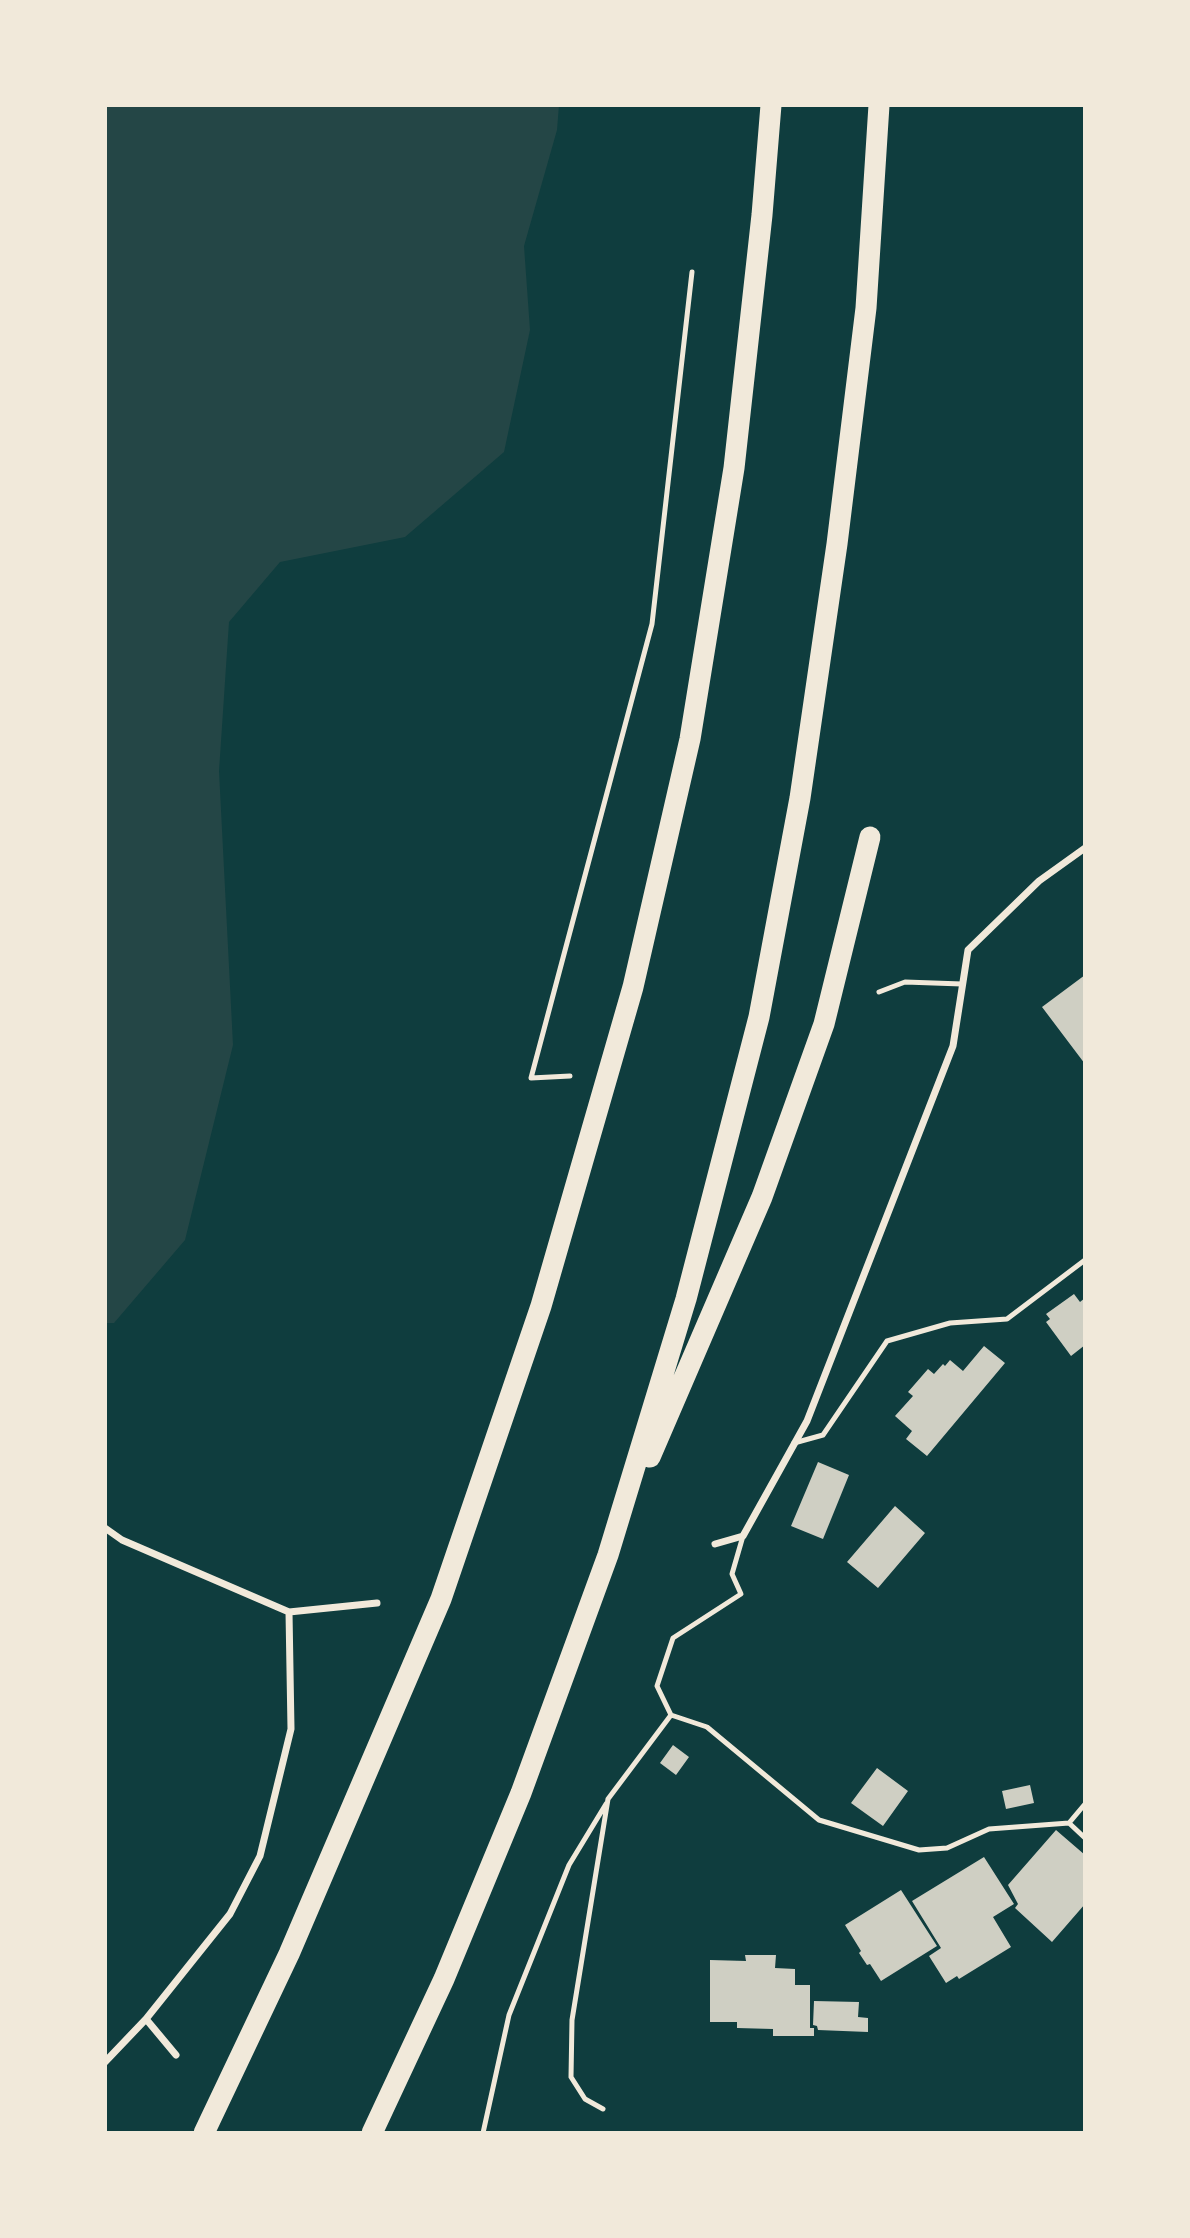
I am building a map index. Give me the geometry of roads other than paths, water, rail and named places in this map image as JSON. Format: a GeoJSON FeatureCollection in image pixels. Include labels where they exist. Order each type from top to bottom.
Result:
{"type":"FeatureCollection","features":[{"type":"Feature","properties":{"kind":"highway"},"geometry":{"type":"LineString","coordinates":[[204,2133],[289,1954],[440,1599],[541,1306],[633,987],[690,739],[732,482],[762,215],[771,105]]}},
{"type":"Feature","properties":{"kind":"highway"},"geometry":{"type":"LineString","coordinates":[[372,2133],[444,1979],[522,1793],[608,1555],[687,1299],[759,1017],[800,798],[837,544],[866,308],[879,105]]}},
{"type":"Feature","properties":{"kind":"highway"},"geometry":{"type":"LineString","coordinates":[[608,1555],[762,1197],[824,1024],[870,837]]}},
{"type":"Feature","properties":{"kind":"street"},"geometry":{"type":"LineString","coordinates":[[715,1544],[743,1536],[807,1421],[953,1046],[968,950],[1039,881],[1085,848]]}},
{"type":"Feature","properties":{"kind":"street"},"geometry":{"type":"LineString","coordinates":[[105,1528],[122,1539],[289,1612],[377,1603]]}},
{"type":"Feature","properties":{"kind":"street"},"geometry":{"type":"LineString","coordinates":[[105,2062],[146,2019],[230,1914],[260,1856],[291,1729],[289,1612]]}},
{"type":"Feature","properties":{"kind":"street"},"geometry":{"type":"LineString","coordinates":[[146,2019],[176,2055]]}},
{"type":"Feature","properties":{"kind":"lane"},"geometry":{"type":"LineString","coordinates":[[570,1076],[531,1077],[652,624],[692,272]]}},
{"type":"Feature","properties":{"kind":"lane"},"geometry":{"type":"LineString","coordinates":[[879,992],[905,982],[962,984]]}},
{"type":"Feature","properties":{"kind":"lane"},"geometry":{"type":"LineString","coordinates":[[794,1443],[823,1435],[887,1341],[950,1323],[1007,1319],[1085,1260]]}},
{"type":"Feature","properties":{"kind":"lane"},"geometry":{"type":"LineString","coordinates":[[743,1536],[732,1574],[741,1594],[673,1638],[657,1686],[671,1715],[707,1727],[819,1820],[919,1850],[947,1848],[989,1829],[1069,1823],[1085,1804]]}},
{"type":"Feature","properties":{"kind":"lane"},"geometry":{"type":"LineString","coordinates":[[482,2133],[509,2015],[569,1865],[608,1799],[671,1715]]}},
{"type":"Feature","properties":{"kind":"lane"},"geometry":{"type":"LineString","coordinates":[[603,2109],[585,2099],[571,2077],[572,2020],[608,1799]]}},
{"type":"Feature","properties":{"kind":"lane"},"geometry":{"type":"LineString","coordinates":[[1069,1823],[1085,1838]]}}]}
